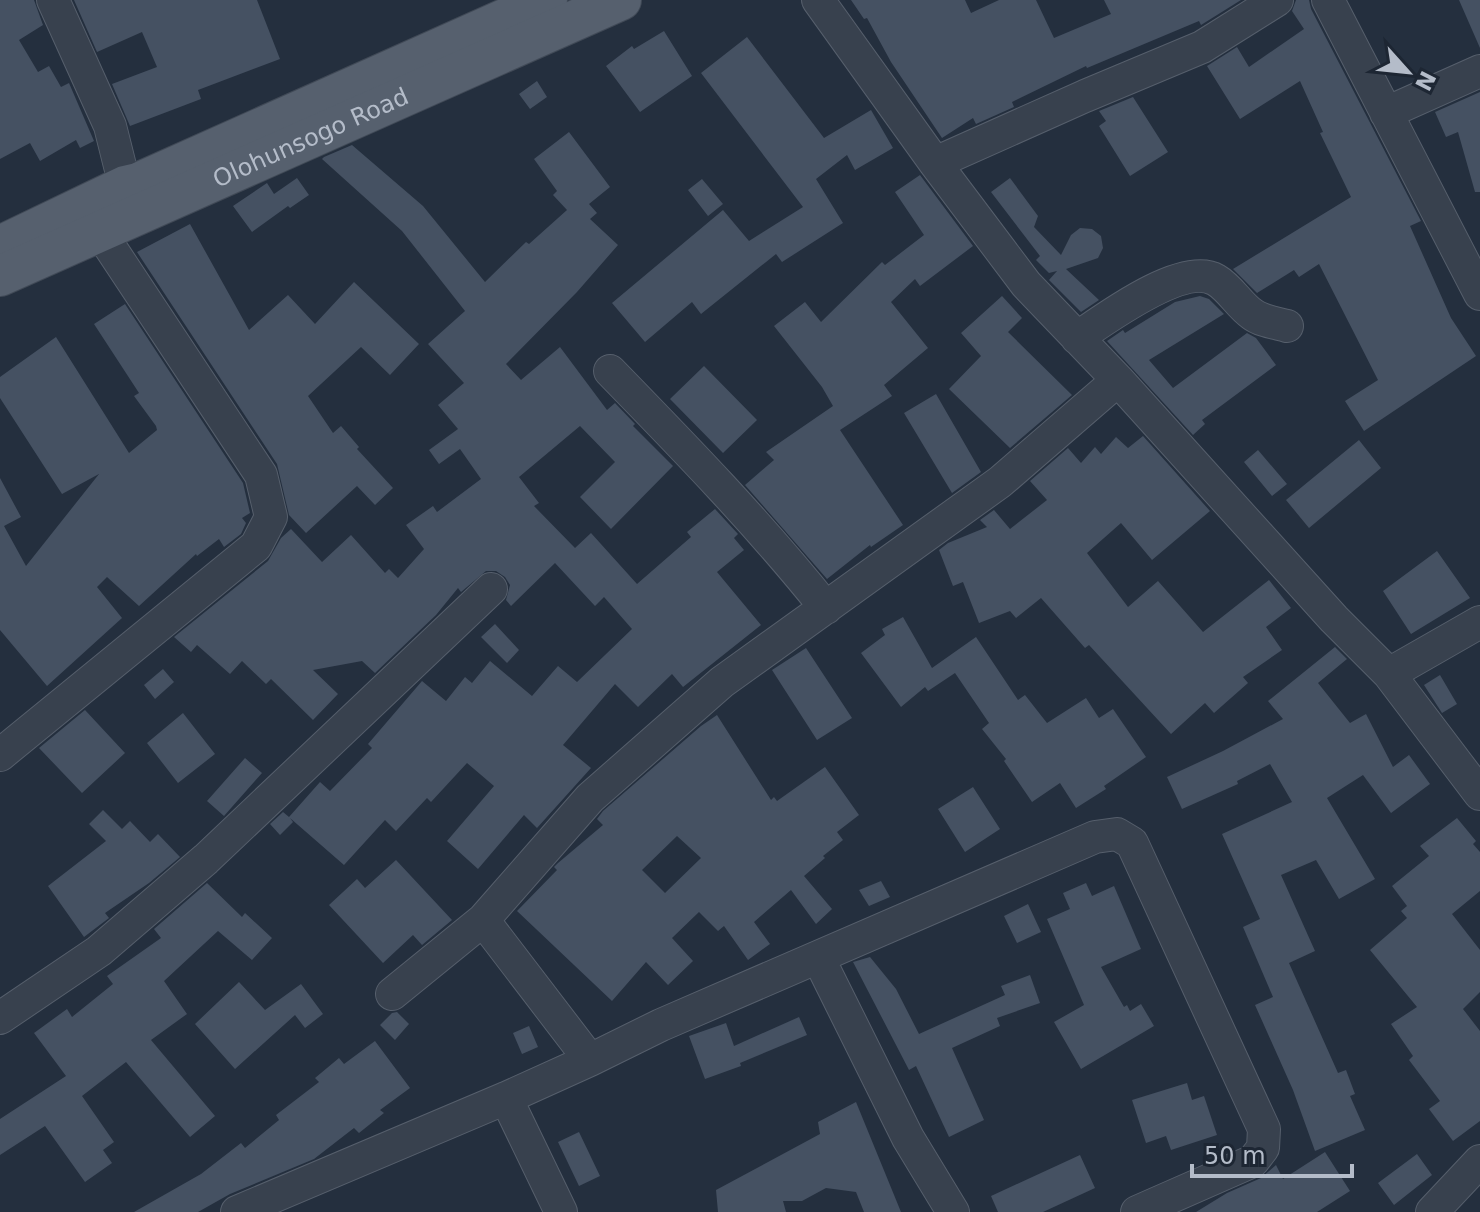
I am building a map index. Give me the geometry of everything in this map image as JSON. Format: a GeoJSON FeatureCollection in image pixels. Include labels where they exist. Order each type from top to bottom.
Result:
{"type":"FeatureCollection","features":[{"type":"Feature","properties":{"kind":"main road","name":"Olohunsogo Road"},"geometry":{"type":"LineString","coordinates":[[0,276],[100,232],[436,66],[547,0]]}},
{"type":"Feature","properties":{"kind":"main road","name":"Olohunsogo Road"},"geometry":{"type":"LineString","coordinates":[[0,246],[125,186],[436,66],[621,0]]}},
{"type":"Feature","properties":{"kind":"street"},"geometry":{"type":"LineString","coordinates":[[53,0],[110,126],[125,186]]}},
{"type":"Feature","properties":{"kind":"street"},"geometry":{"type":"LineString","coordinates":[[818,0],[1026,284],[1118,380],[1334,619],[1389,674],[1480,794]]}},
{"type":"Feature","properties":{"kind":"street"},"geometry":{"type":"LineString","coordinates":[[935,163],[1202,47],[1277,0]]}},
{"type":"Feature","properties":{"kind":"street"},"geometry":{"type":"LineString","coordinates":[[1328,0],[1480,294]]}},
{"type":"Feature","properties":{"kind":"street"},"geometry":{"type":"LineString","coordinates":[[1386,113],[1480,71]]}},
{"type":"Feature","properties":{"kind":"street"},"geometry":{"type":"LineString","coordinates":[[0,755],[256,546],[271,517],[261,475],[100,232]]}},
{"type":"Feature","properties":{"kind":"street"},"geometry":{"type":"LineString","coordinates":[[1077,338],[1122,308],[1184,277],[1201,275],[1216,279],[1251,314],[1287,326]]}},
{"type":"Feature","properties":{"kind":"street"},"geometry":{"type":"LineString","coordinates":[[610,371],[726,490],[826,608]]}},
{"type":"Feature","properties":{"kind":"street"},"geometry":{"type":"LineString","coordinates":[[392,994],[483,920],[590,798],[722,682],[1000,482],[1118,380]]}},
{"type":"Feature","properties":{"kind":"street"},"geometry":{"type":"LineString","coordinates":[[0,1018],[99,951],[206,859],[491,589]]}},
{"type":"Feature","properties":{"kind":"street"},"geometry":{"type":"LineString","coordinates":[[1389,674],[1480,622]]}},
{"type":"Feature","properties":{"kind":"street"},"geometry":{"type":"LineString","coordinates":[[237,1212],[506,1098],[661,1025],[1095,837],[1117,834],[1132,843],[1264,1129],[1263,1148],[1253,1161],[1137,1212]]}},
{"type":"Feature","properties":{"kind":"street"},"geometry":{"type":"LineString","coordinates":[[483,920],[590,1060]]}},
{"type":"Feature","properties":{"kind":"street"},"geometry":{"type":"LineString","coordinates":[[818,957],[908,1138],[953,1212]]}},
{"type":"Feature","properties":{"kind":"street"},"geometry":{"type":"LineString","coordinates":[[506,1098],[561,1212]]}},
{"type":"Feature","properties":{"kind":"street"},"geometry":{"type":"LineString","coordinates":[[1437,1210],[1480,1161]]}},
{"type":"Feature","properties":{"kind":"building"},"geometry":{"type":"Polygon","coordinates":[[[0,0],[34,0],[43,25],[19,40],[38,72],[49,66],[61,87],[69,83],[94,141],[80,148],[76,140],[40,161],[30,143],[0,159],[0,0]]]}},
{"type":"Feature","properties":{"kind":"building"},"geometry":{"type":"Polygon","coordinates":[[[74,0],[257,0],[280,59],[198,90],[201,99],[130,126],[112,84],[157,67],[142,32],[97,52],[74,0]]]}},
{"type":"Feature","properties":{"kind":"building"},"geometry":{"type":"Polygon","coordinates":[[[851,0],[965,0],[971,13],[999,0],[1036,0],[1054,38],[1111,14],[1104,0],[1241,0],[1201,25],[1199,21],[1086,66],[1012,102],[1014,107],[976,124],[973,118],[942,138],[891,62],[867,18],[864,19],[851,0]]]}},
{"type":"Feature","properties":{"kind":"building"},"geometry":{"type":"Polygon","coordinates":[[[1296,0],[1309,0],[1421,221],[1410,226],[1451,318],[1476,356],[1364,431],[1345,401],[1378,380],[1319,264],[1299,277],[1294,270],[1257,293],[1233,269],[1351,197],[1320,133],[1323,132],[1300,81],[1240,119],[1207,66],[1237,47],[1249,67],[1304,29],[1292,11],[1296,0]]]}},
{"type":"Feature","properties":{"kind":"building"},"geometry":{"type":"Polygon","coordinates":[[[1459,0],[1480,0],[1480,48],[1459,0]]]}},
{"type":"Feature","properties":{"kind":"building"},"geometry":{"type":"Polygon","coordinates":[[[664,31],[692,76],[640,112],[606,66],[632,46],[634,49],[664,31]]]}},
{"type":"Feature","properties":{"kind":"building"},"geometry":{"type":"Polygon","coordinates":[[[747,37],[824,138],[871,110],[893,148],[855,170],[847,155],[816,179],[843,223],[782,262],[776,254],[701,314],[692,302],[645,342],[612,303],[723,210],[749,241],[803,207],[701,73],[747,37]]]}},
{"type":"Feature","properties":{"kind":"building"},"geometry":{"type":"Polygon","coordinates":[[[537,81],[547,97],[530,109],[519,94],[537,81]]]}},
{"type":"Feature","properties":{"kind":"building"},"geometry":{"type":"Polygon","coordinates":[[[1480,92],[1480,192],[1475,192],[1458,132],[1446,137],[1435,112],[1480,92]]]}},
{"type":"Feature","properties":{"kind":"building"},"geometry":{"type":"Polygon","coordinates":[[[1133,97],[1168,152],[1130,176],[1099,126],[1106,121],[1099,111],[1133,97]]]}},
{"type":"Feature","properties":{"kind":"building"},"geometry":{"type":"Polygon","coordinates":[[[569,132],[610,187],[589,204],[597,213],[590,219],[618,245],[506,364],[521,380],[560,347],[607,410],[615,403],[673,466],[611,529],[580,497],[615,462],[580,426],[519,477],[539,503],[534,506],[575,548],[591,533],[637,584],[691,537],[687,532],[715,509],[738,534],[734,538],[744,550],[717,572],[761,625],[683,687],[672,674],[638,707],[615,684],[563,745],[591,768],[537,828],[524,815],[478,869],[447,841],[494,786],[467,763],[431,802],[427,798],[396,831],[385,820],[344,865],[290,818],[293,822],[280,835],[270,824],[283,812],[289,817],[320,782],[330,791],[372,748],[368,744],[422,681],[446,701],[465,677],[472,683],[490,661],[532,696],[558,666],[577,682],[632,629],[604,597],[595,606],[555,563],[511,606],[506,600],[510,585],[505,577],[496,571],[486,571],[461,592],[458,588],[436,615],[375,673],[362,661],[313,670],[338,694],[313,720],[271,679],[266,684],[242,661],[230,674],[197,645],[191,652],[174,637],[268,561],[281,538],[291,529],[322,562],[351,535],[385,573],[389,569],[398,578],[424,549],[406,525],[433,506],[437,512],[481,479],[460,449],[439,464],[429,450],[458,429],[438,405],[464,383],[428,344],[465,311],[402,231],[322,159],[352,145],[423,206],[485,282],[526,242],[529,244],[567,210],[553,195],[557,191],[534,159],[569,132]]]}},
{"type":"Feature","properties":{"kind":"building"},"geometry":{"type":"Polygon","coordinates":[[[920,175],[973,246],[920,286],[915,279],[891,302],[928,348],[884,385],[892,396],[840,430],[903,525],[870,545],[827,579],[745,485],[774,460],[766,452],[833,406],[822,387],[774,326],[805,302],[821,322],[882,262],[885,265],[924,235],[895,192],[920,175]]]}},
{"type":"Feature","properties":{"kind":"building"},"geometry":{"type":"Polygon","coordinates":[[[297,178],[309,195],[252,232],[233,206],[267,183],[274,194],[297,178]]]}},
{"type":"Feature","properties":{"kind":"building"},"geometry":{"type":"Polygon","coordinates":[[[1010,178],[1038,216],[1034,227],[1061,255],[1071,235],[1080,228],[1092,229],[1101,236],[1103,248],[1098,258],[1066,269],[1099,300],[1081,312],[1049,280],[1057,271],[1049,273],[1036,260],[1040,256],[991,192],[1010,178]]]}},
{"type":"Feature","properties":{"kind":"building"},"geometry":{"type":"Polygon","coordinates":[[[702,179],[723,204],[708,216],[688,190],[702,179]]]}},
{"type":"Feature","properties":{"kind":"building"},"geometry":{"type":"Polygon","coordinates":[[[190,224],[249,330],[288,295],[315,324],[354,282],[419,344],[390,375],[361,347],[308,396],[333,433],[341,426],[359,447],[357,449],[393,488],[375,505],[357,486],[306,533],[289,515],[277,464],[137,252],[190,224]]]}},
{"type":"Feature","properties":{"kind":"building"},"geometry":{"type":"Polygon","coordinates":[[[1002,296],[1022,318],[1008,332],[1072,395],[1010,448],[949,389],[981,356],[961,333],[1002,296]]]}},
{"type":"Feature","properties":{"kind":"building"},"geometry":{"type":"Polygon","coordinates":[[[1200,296],[1209,299],[1224,314],[1149,360],[1173,388],[1247,333],[1256,338],[1276,365],[1202,420],[1205,424],[1193,435],[1107,341],[1175,302],[1200,296]]]}},
{"type":"Feature","properties":{"kind":"building"},"geometry":{"type":"Polygon","coordinates":[[[125,304],[243,483],[250,513],[242,518],[246,523],[241,534],[224,547],[219,539],[196,554],[139,606],[107,577],[97,587],[122,618],[47,686],[0,630],[0,478],[21,517],[4,526],[26,566],[99,474],[62,494],[0,398],[0,377],[56,337],[129,453],[157,430],[156,426],[134,396],[139,393],[94,324],[125,304]]]}},
{"type":"Feature","properties":{"kind":"building"},"geometry":{"type":"Polygon","coordinates":[[[704,366],[757,420],[723,453],[670,399],[704,366]]]}},
{"type":"Feature","properties":{"kind":"building"},"geometry":{"type":"Polygon","coordinates":[[[936,394],[981,472],[952,493],[904,413],[936,394]]]}},
{"type":"Feature","properties":{"kind":"building"},"geometry":{"type":"Polygon","coordinates":[[[1143,436],[1210,511],[1152,560],[1121,523],[1087,553],[1128,607],[1158,581],[1203,632],[1269,580],[1291,608],[1266,627],[1282,650],[1243,677],[1248,683],[1214,713],[1205,703],[1171,734],[1089,645],[1085,648],[1041,598],[1016,618],[1010,611],[979,623],[963,582],[953,586],[939,550],[948,543],[987,527],[980,520],[994,510],[1010,529],[1047,500],[1030,481],[1068,448],[1081,463],[1095,447],[1101,454],[1116,437],[1128,448],[1143,436]]]}},
{"type":"Feature","properties":{"kind":"building"},"geometry":{"type":"Polygon","coordinates":[[[1359,440],[1381,468],[1309,528],[1286,500],[1359,440]]]}},
{"type":"Feature","properties":{"kind":"building"},"geometry":{"type":"Polygon","coordinates":[[[1258,450],[1287,484],[1272,496],[1244,462],[1258,450]]]}},
{"type":"Feature","properties":{"kind":"building"},"geometry":{"type":"Polygon","coordinates":[[[1437,551],[1470,598],[1411,634],[1383,591],[1437,551]]]}},
{"type":"Feature","properties":{"kind":"building"},"geometry":{"type":"Polygon","coordinates":[[[903,617],[932,668],[976,637],[1018,700],[1025,695],[1047,723],[1086,698],[1099,718],[1113,709],[1146,757],[1076,808],[1060,783],[1032,802],[1004,761],[1006,759],[982,729],[989,723],[955,673],[928,691],[925,687],[901,707],[861,653],[885,635],[882,629],[903,617]]]}},
{"type":"Feature","properties":{"kind":"building"},"geometry":{"type":"Polygon","coordinates":[[[495,624],[519,650],[507,663],[481,637],[495,624]]]}},
{"type":"Feature","properties":{"kind":"building"},"geometry":{"type":"Polygon","coordinates":[[[1335,647],[1347,659],[1318,683],[1350,723],[1366,714],[1393,767],[1409,755],[1430,784],[1391,813],[1363,775],[1327,798],[1375,879],[1339,899],[1316,860],[1281,875],[1315,951],[1289,963],[1338,1073],[1346,1070],[1355,1094],[1350,1096],[1365,1130],[1315,1151],[1293,1090],[1255,1005],[1273,997],[1243,927],[1260,919],[1222,834],[1292,802],[1270,764],[1237,781],[1238,784],[1182,809],[1167,777],[1283,719],[1268,701],[1335,647]]]}},
{"type":"Feature","properties":{"kind":"building"},"geometry":{"type":"Polygon","coordinates":[[[806,648],[852,718],[817,740],[772,670],[806,648]]]}},
{"type":"Feature","properties":{"kind":"building"},"geometry":{"type":"Polygon","coordinates":[[[163,669],[174,682],[155,699],[144,685],[163,669]]]}},
{"type":"Feature","properties":{"kind":"building"},"geometry":{"type":"Polygon","coordinates":[[[1440,675],[1457,704],[1442,713],[1424,685],[1440,675]]]}},
{"type":"Feature","properties":{"kind":"building"},"geometry":{"type":"Polygon","coordinates":[[[85,710],[125,753],[82,793],[39,748],[85,710]]]}},
{"type":"Feature","properties":{"kind":"building"},"geometry":{"type":"Polygon","coordinates":[[[183,713],[215,754],[178,783],[147,743],[183,713]]]}},
{"type":"Feature","properties":{"kind":"building"},"geometry":{"type":"Polygon","coordinates":[[[717,715],[771,800],[774,797],[777,801],[825,767],[859,815],[837,832],[843,840],[804,876],[832,909],[816,924],[791,890],[754,922],[770,944],[748,960],[724,926],[718,931],[699,912],[672,938],[693,961],[668,985],[646,962],[612,1001],[517,911],[557,870],[554,867],[558,863],[603,825],[597,819],[603,811],[717,715]],[[677,836],[642,870],[665,893],[701,858],[677,836]]]}},
{"type":"Feature","properties":{"kind":"building"},"geometry":{"type":"Polygon","coordinates":[[[245,758],[262,773],[224,816],[207,801],[245,758]]]}},
{"type":"Feature","properties":{"kind":"building"},"geometry":{"type":"Polygon","coordinates":[[[973,787],[1000,829],[965,852],[938,809],[973,787]]]}},
{"type":"Feature","properties":{"kind":"building"},"geometry":{"type":"Polygon","coordinates":[[[103,810],[122,829],[130,821],[150,842],[158,834],[180,857],[105,913],[109,918],[84,937],[48,886],[106,841],[89,824],[103,810]]]}},
{"type":"Feature","properties":{"kind":"building"},"geometry":{"type":"Polygon","coordinates":[[[1457,818],[1476,841],[1473,844],[1480,852],[1480,891],[1452,914],[1480,950],[1480,992],[1463,1009],[1480,1031],[1480,1121],[1453,1141],[1429,1109],[1440,1101],[1409,1060],[1413,1056],[1391,1024],[1417,1007],[1370,950],[1407,918],[1401,911],[1407,906],[1392,886],[1429,856],[1420,846],[1457,818]]]}},
{"type":"Feature","properties":{"kind":"building"},"geometry":{"type":"Polygon","coordinates":[[[396,860],[452,920],[422,945],[413,935],[383,963],[329,905],[357,879],[365,888],[396,860]]]}},
{"type":"Feature","properties":{"kind":"building"},"geometry":{"type":"Polygon","coordinates":[[[881,881],[890,897],[869,906],[859,890],[881,881]]]}},
{"type":"Feature","properties":{"kind":"building"},"geometry":{"type":"Polygon","coordinates":[[[207,883],[242,917],[245,913],[272,938],[252,960],[218,931],[164,981],[187,1014],[151,1040],[215,1116],[190,1137],[126,1062],[82,1096],[114,1142],[103,1150],[112,1163],[85,1182],[45,1126],[0,1155],[0,1119],[66,1076],[34,1033],[67,1009],[72,1017],[113,984],[107,976],[161,938],[154,929],[207,883]]]}},
{"type":"Feature","properties":{"kind":"building"},"geometry":{"type":"Polygon","coordinates":[[[1086,883],[1092,896],[1114,886],[1141,949],[1101,967],[1124,1007],[1127,1005],[1130,1011],[1141,1004],[1154,1026],[1081,1069],[1054,1022],[1084,1005],[1047,919],[1070,909],[1063,893],[1086,883]]]}},
{"type":"Feature","properties":{"kind":"building"},"geometry":{"type":"Polygon","coordinates":[[[1028,904],[1041,932],[1017,943],[1004,916],[1028,904]]]}},
{"type":"Feature","properties":{"kind":"building"},"geometry":{"type":"Polygon","coordinates":[[[870,957],[896,989],[919,1034],[1005,995],[1001,986],[1030,975],[1040,1003],[997,1018],[1000,1026],[952,1048],[984,1120],[949,1137],[916,1066],[909,1070],[853,962],[870,957]]]}},
{"type":"Feature","properties":{"kind":"building"},"geometry":{"type":"Polygon","coordinates":[[[239,982],[265,1010],[301,984],[323,1014],[305,1028],[295,1015],[235,1069],[195,1024],[239,982]]]}},
{"type":"Feature","properties":{"kind":"building"},"geometry":{"type":"Polygon","coordinates":[[[397,1012],[409,1024],[395,1040],[380,1025],[397,1012]]]}},
{"type":"Feature","properties":{"kind":"building"},"geometry":{"type":"Polygon","coordinates":[[[799,1017],[807,1035],[705,1079],[689,1036],[726,1023],[734,1046],[799,1017]]]}},
{"type":"Feature","properties":{"kind":"building"},"geometry":{"type":"Polygon","coordinates":[[[529,1026],[538,1047],[522,1054],[513,1033],[529,1026]]]}},
{"type":"Feature","properties":{"kind":"building"},"geometry":{"type":"Polygon","coordinates":[[[375,1041],[410,1088],[380,1110],[384,1113],[359,1133],[354,1128],[314,1159],[230,1194],[198,1212],[134,1212],[201,1174],[241,1143],[245,1148],[279,1120],[276,1115],[319,1082],[315,1078],[339,1058],[344,1064],[375,1041]]]}},
{"type":"Feature","properties":{"kind":"building"},"geometry":{"type":"Polygon","coordinates":[[[1187,1083],[1192,1100],[1204,1096],[1217,1135],[1171,1150],[1166,1136],[1146,1143],[1132,1100],[1187,1083]]]}},
{"type":"Feature","properties":{"kind":"building"},"geometry":{"type":"Polygon","coordinates":[[[856,1102],[901,1212],[864,1212],[856,1192],[826,1188],[802,1201],[783,1201],[786,1212],[718,1212],[716,1190],[820,1134],[818,1122],[856,1102]]]}},
{"type":"Feature","properties":{"kind":"building"},"geometry":{"type":"Polygon","coordinates":[[[579,1132],[600,1176],[579,1186],[558,1142],[579,1132]]]}},
{"type":"Feature","properties":{"kind":"building"},"geometry":{"type":"Polygon","coordinates":[[[1325,1152],[1350,1191],[1317,1212],[1196,1212],[1227,1193],[1261,1178],[1276,1165],[1283,1179],[1325,1152]]]}},
{"type":"Feature","properties":{"kind":"building"},"geometry":{"type":"Polygon","coordinates":[[[1417,1154],[1432,1175],[1394,1205],[1378,1183],[1417,1154]]]}},
{"type":"Feature","properties":{"kind":"building"},"geometry":{"type":"Polygon","coordinates":[[[1080,1155],[1095,1188],[1043,1212],[998,1212],[991,1196],[1080,1155]]]}}]}
